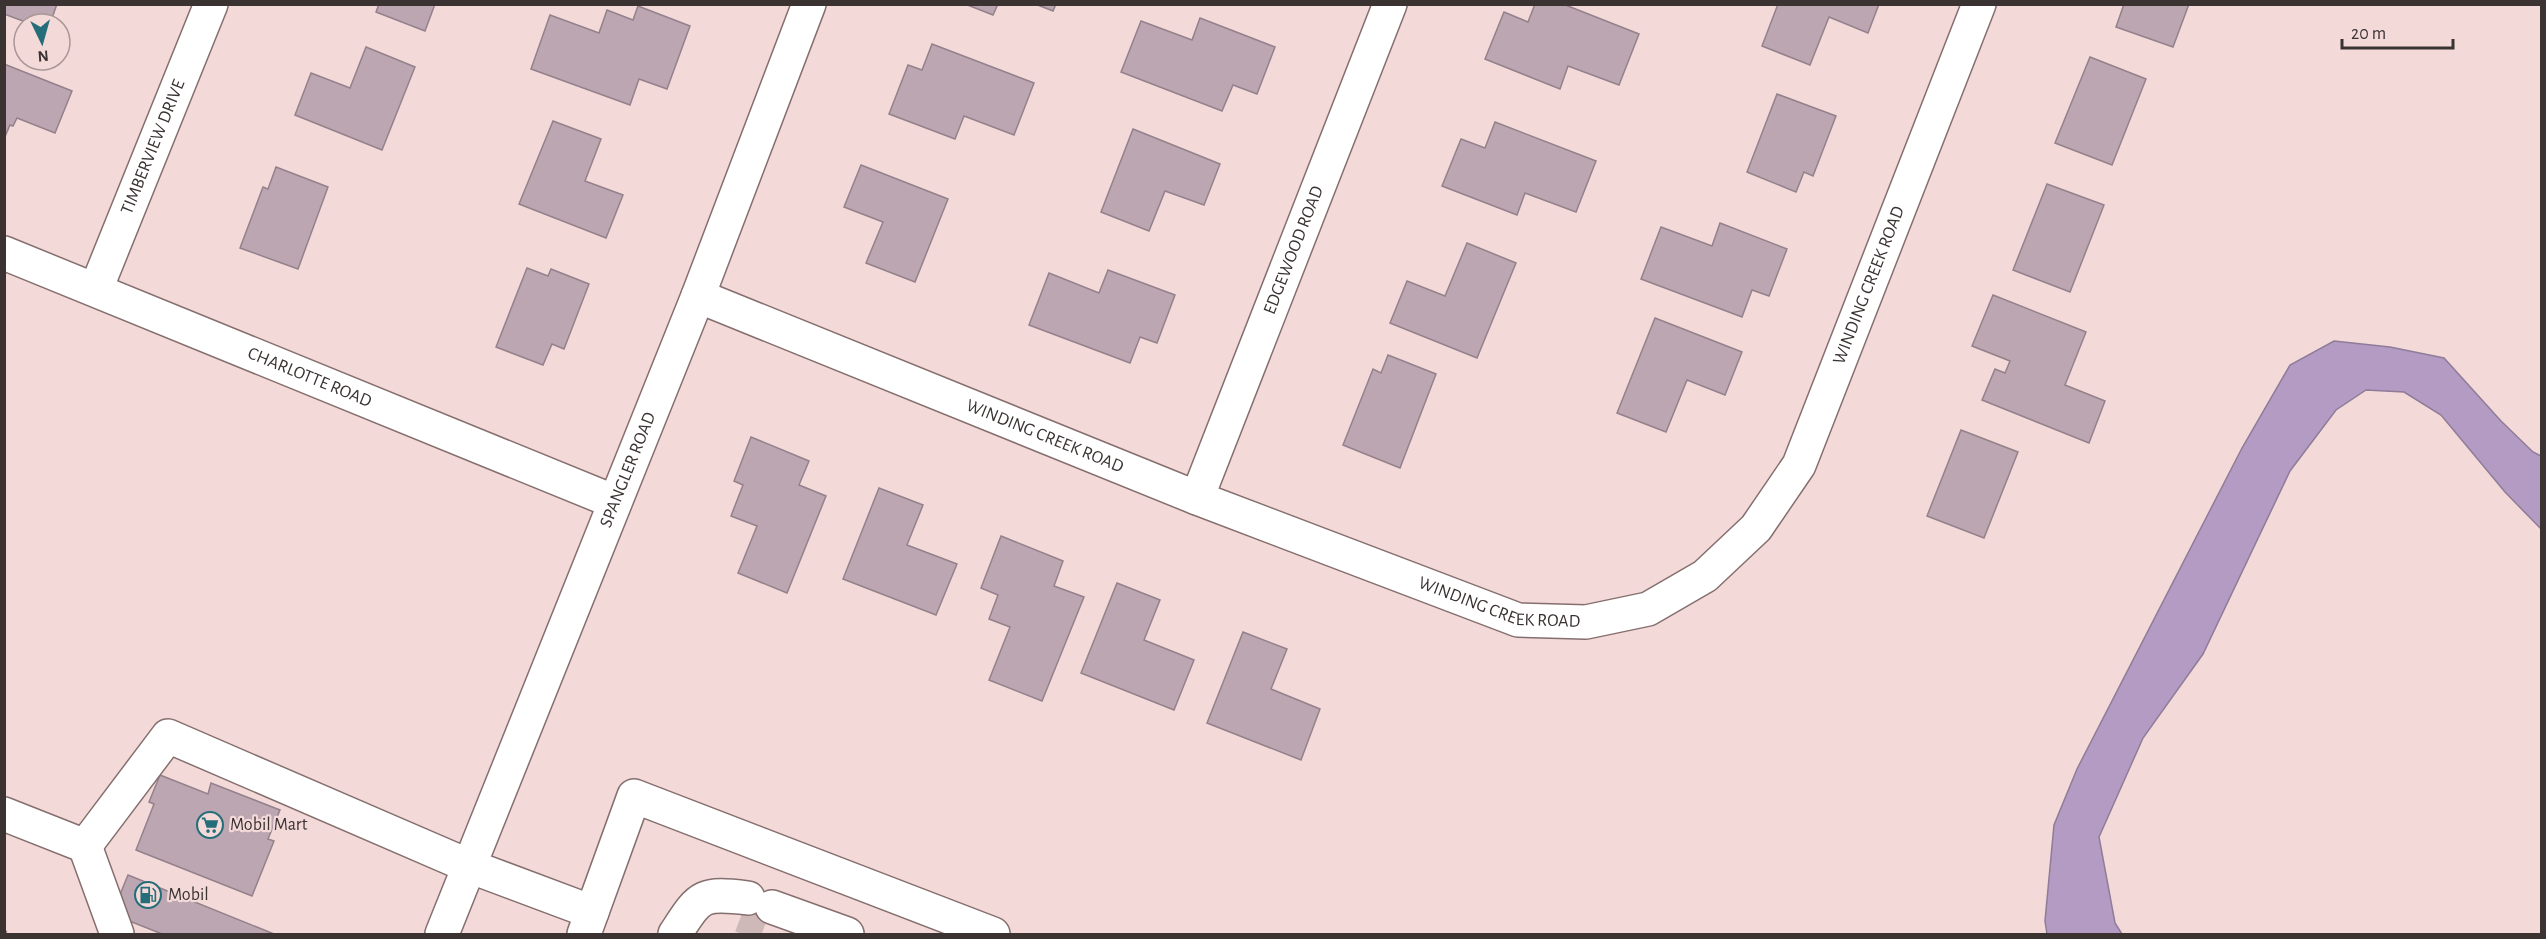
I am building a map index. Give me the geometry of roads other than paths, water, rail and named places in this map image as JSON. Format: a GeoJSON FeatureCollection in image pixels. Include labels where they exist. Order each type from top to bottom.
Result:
{"type":"FeatureCollection","features":[{"type":"Feature","properties":{"kind":"street","name":"TIMBERVIEW DRIVE"},"geometry":{"type":"LineString","coordinates":[[96,289],[211,4]]}},
{"type":"Feature","properties":{"kind":"street","name":"SPANGLER ROAD"},"geometry":{"type":"LineString","coordinates":[[442,934],[698,296],[809,4]]}},
{"type":"Feature","properties":{"kind":"street","name":"EDGEWOOD ROAD"},"geometry":{"type":"LineString","coordinates":[[1197,498],[1390,4]]}},
{"type":"Feature","properties":{"kind":"street","name":"WINDING CREEK ROAD"},"geometry":{"type":"LineString","coordinates":[[698,296],[1197,498],[1518,620],[1586,622],[1648,609],[1705,576],[1756,528],[1798,465],[1979,4]]}},
{"type":"Feature","properties":{"kind":"street","name":"CHARLOTTE ROAD"},"geometry":{"type":"LineString","coordinates":[[4,253],[615,502]]}},
{"type":"Feature","properties":{"kind":"street"},"geometry":{"type":"LineString","coordinates":[[85,846],[168,736],[469,866],[588,923],[634,796],[993,934]]}},
{"type":"Feature","properties":{"kind":"street"},"geometry":{"type":"LineString","coordinates":[[4,814],[85,846],[117,934]]}},
{"type":"Feature","properties":{"kind":"street"},"geometry":{"type":"LineString","coordinates":[[675,934],[696,902],[715,894],[763,916]]}},
{"type":"Feature","properties":{"kind":"street"},"geometry":{"type":"LineString","coordinates":[[681,934],[708,913],[763,916],[847,934]]}},
{"type":"Feature","properties":{"kind":"street"},"geometry":{"type":"LineString","coordinates":[[700,934],[706,934]]}},
{"type":"Feature","properties":{"kind":"tunnel"},"geometry":{"type":"LineString","coordinates":[[741,916],[765,925]]}},
{"type":"Feature","properties":{"kind":"place","name":"Mobil Mart"},"geometry":{"type":"Point","coordinates":[210,825]}},
{"type":"Feature","properties":{"kind":"place","name":"Mobil"},"geometry":{"type":"Point","coordinates":[148,895]}}]}
